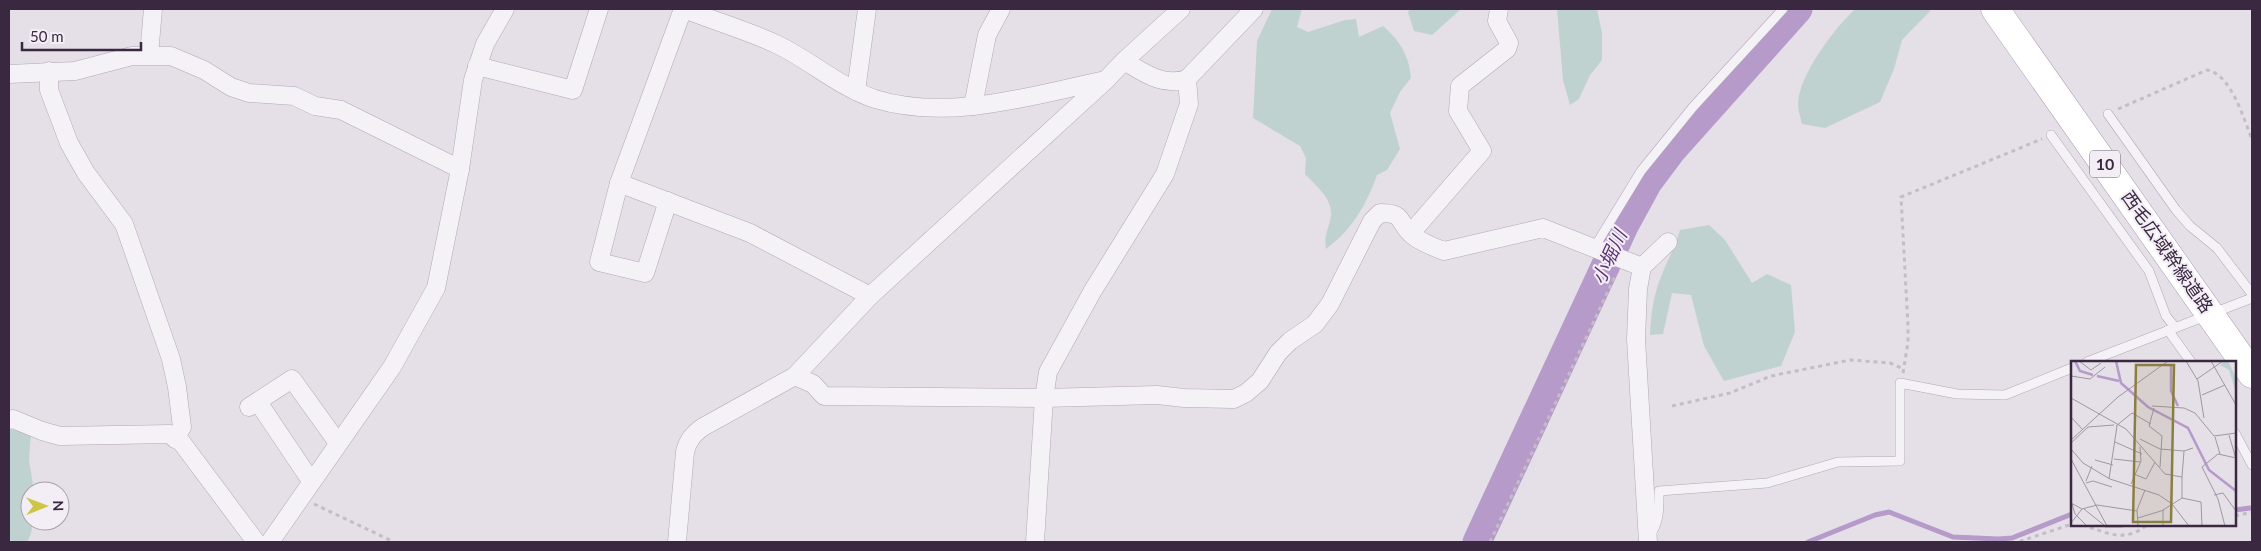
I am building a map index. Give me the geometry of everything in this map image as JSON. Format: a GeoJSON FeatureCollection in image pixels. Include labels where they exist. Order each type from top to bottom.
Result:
{"type":"FeatureCollection","features":[{"type":"Feature","properties":{"kind":"main road","name":"西毛広域幹線道路"},"geometry":{"type":"LineString","coordinates":[[1997,12],[2252,374]]}},
{"type":"Feature","properties":{"kind":"street"},"geometry":{"type":"LineString","coordinates":[[149,55],[153,9]]}},
{"type":"Feature","properties":{"kind":"street"},"geometry":{"type":"LineString","coordinates":[[270,542],[392,367],[436,288],[460,169],[473,80],[485,44],[505,9]]}},
{"type":"Feature","properties":{"kind":"street"},"geometry":{"type":"LineString","coordinates":[[477,66],[573,90],[599,9]]}},
{"type":"Feature","properties":{"kind":"street"},"geometry":{"type":"LineString","coordinates":[[668,201],[645,273],[599,262],[620,183],[684,9],[776,44],[856,91],[876,99],[900,104],[956,108],[1038,96],[1106,80]]}},
{"type":"Feature","properties":{"kind":"street"},"geometry":{"type":"LineString","coordinates":[[856,91],[867,9]]}},
{"type":"Feature","properties":{"kind":"street"},"geometry":{"type":"LineString","coordinates":[[973,106],[987,36],[1001,9]]}},
{"type":"Feature","properties":{"kind":"street"},"geometry":{"type":"LineString","coordinates":[[677,542],[688,442],[693,434],[795,376],[870,296],[1181,9]]}},
{"type":"Feature","properties":{"kind":"street"},"geometry":{"type":"LineString","coordinates":[[1124,61],[1154,80],[1178,82],[1188,79],[1254,9]]}},
{"type":"Feature","properties":{"kind":"street"},"geometry":{"type":"LineString","coordinates":[[1411,233],[1482,151],[1458,111],[1460,86],[1507,49],[1509,43],[1497,21],[1499,9]]}},
{"type":"Feature","properties":{"kind":"street"},"geometry":{"type":"LineString","coordinates":[[9,74],[75,71],[132,56],[170,56],[204,70],[231,87],[249,93],[294,96],[315,106],[342,110],[460,169]]}},
{"type":"Feature","properties":{"kind":"street"},"geometry":{"type":"LineString","coordinates":[[49,71],[49,90],[69,143],[86,173],[124,224],[171,359],[182,427],[175,439]]}},
{"type":"Feature","properties":{"kind":"street"},"geometry":{"type":"LineString","coordinates":[[1035,542],[1044,398],[1048,372],[1092,292],[1165,174],[1189,104],[1188,79]]}},
{"type":"Feature","properties":{"kind":"street"},"geometry":{"type":"LineString","coordinates":[[620,183],[750,233],[870,296]]}},
{"type":"Feature","properties":{"kind":"street"},"geometry":{"type":"LineString","coordinates":[[795,376],[813,384],[824,396],[1044,398],[1157,395],[1184,398],[1234,399],[1246,393],[1260,381],[1278,353],[1290,341],[1315,324],[1330,304],[1372,221],[1380,213],[1398,215],[1411,233],[1433,247],[1444,251],[1543,228],[1642,267]]}},
{"type":"Feature","properties":{"kind":"street"},"geometry":{"type":"LineString","coordinates":[[1648,540],[1636,338],[1638,289],[1642,267],[1668,242]]}},
{"type":"Feature","properties":{"kind":"street"},"geometry":{"type":"LineString","coordinates":[[311,481],[254,404],[292,379],[338,443]]}},
{"type":"Feature","properties":{"kind":"street"},"geometry":{"type":"LineString","coordinates":[[9,420],[14,419],[42,431],[60,436],[164,434],[175,439],[182,443],[256,542]]}},
{"type":"Feature","properties":{"kind":"lane"},"geometry":{"type":"LineString","coordinates":[[1598,249],[1640,171],[1693,107],[1783,9]]}},
{"type":"Feature","properties":{"kind":"lane"},"geometry":{"type":"LineString","coordinates":[[2108,114],[2176,210],[2190,226],[2217,248],[2252,294]]}},
{"type":"Feature","properties":{"kind":"lane"},"geometry":{"type":"LineString","coordinates":[[2051,135],[2149,271],[2171,329],[2190,361]]}},
{"type":"Feature","properties":{"kind":"lane"},"geometry":{"type":"LineString","coordinates":[[2090,361],[2252,298]]}},
{"type":"Feature","properties":{"kind":"lane"},"geometry":{"type":"LineString","coordinates":[[1648,540],[1656,528],[1659,514],[1659,490],[1767,483],[1838,462],[1900,461],[1900,383],[1957,394],[2005,394],[2071,368]]}},
{"type":"Feature","properties":{"kind":"lane"},"geometry":{"type":"LineString","coordinates":[[2236,436],[2252,465]]}},
{"type":"Feature","properties":{"kind":"path"},"geometry":{"type":"LineString","coordinates":[[2108,114],[2207,70],[2214,71],[2223,78],[2237,104],[2252,140]]}},
{"type":"Feature","properties":{"kind":"path"},"geometry":{"type":"LineString","coordinates":[[1900,383],[1908,342],[1901,198],[1906,194],[2051,135]]}},
{"type":"Feature","properties":{"kind":"path"},"geometry":{"type":"LineString","coordinates":[[1490,542],[1621,259]]}},
{"type":"Feature","properties":{"kind":"path"},"geometry":{"type":"LineString","coordinates":[[1672,406],[1730,393],[1771,376],[1850,360],[1890,363],[1904,369]]}},
{"type":"Feature","properties":{"kind":"path"},"geometry":{"type":"LineString","coordinates":[[300,497],[394,542]]}},
{"type":"Feature","properties":{"kind":"path"},"geometry":{"type":"LineString","coordinates":[[2236,516],[2252,512]]}},
{"type":"Feature","properties":{"kind":"path"},"geometry":{"type":"LineString","coordinates":[[2022,542],[2071,524]]}},
{"type":"Feature","properties":{"kind":"path"},"geometry":{"type":"LineString","coordinates":[[2085,526],[2116,536],[2130,534],[2145,526]]}},
{"type":"Feature","properties":{"kind":"shaded area"},"geometry":{"type":"Polygon","coordinates":[[[1272,9],[1302,9],[1297,27],[1308,32],[1345,20],[1356,19],[1359,37],[1383,26],[1403,49],[1410,70],[1411,78],[1400,92],[1390,113],[1400,149],[1387,170],[1377,175],[1357,216],[1343,234],[1326,249],[1326,238],[1331,214],[1330,207],[1320,189],[1305,174],[1306,158],[1300,146],[1253,118],[1257,41],[1272,9]]]}},
{"type":"Feature","properties":{"kind":"shaded area"},"geometry":{"type":"Polygon","coordinates":[[[1410,9],[1461,9],[1432,35],[1414,31],[1408,12],[1410,9]]]}},
{"type":"Feature","properties":{"kind":"shaded area"},"geometry":{"type":"Polygon","coordinates":[[[1557,9],[1597,9],[1602,33],[1602,60],[1590,75],[1579,99],[1570,105],[1563,80],[1557,9]]]}},
{"type":"Feature","properties":{"kind":"shaded area"},"geometry":{"type":"Polygon","coordinates":[[[1855,9],[1932,9],[1902,40],[1894,69],[1880,102],[1825,128],[1802,124],[1798,105],[1800,93],[1810,67],[1837,28],[1855,9]]]}},
{"type":"Feature","properties":{"kind":"shaded area"},"geometry":{"type":"Polygon","coordinates":[[[1709,225],[1725,240],[1752,283],[1767,274],[1791,285],[1795,332],[1781,366],[1724,381],[1704,346],[1691,295],[1672,293],[1663,334],[1650,335],[1658,284],[1680,230],[1709,225]]]}},
{"type":"Feature","properties":{"kind":"shaded area"},"geometry":{"type":"Polygon","coordinates":[[[9,429],[31,433],[29,460],[32,481],[20,481],[20,531],[31,531],[31,534],[27,542],[9,542],[9,429]]]}},
{"type":"Feature","properties":{"kind":"waterway","name":"小堀川"},"geometry":{"type":"LineString","coordinates":[[1477,542],[1625,224],[1648,182],[1672,150],[1798,9]]}},
{"type":"Feature","properties":{"kind":"waterway"},"geometry":{"type":"LineString","coordinates":[[2236,510],[2250,508]]}},
{"type":"Feature","properties":{"kind":"waterway"},"geometry":{"type":"LineString","coordinates":[[1808,542],[1875,515],[1889,512],[1953,537],[1998,539],[2012,538],[2071,514]]}}]}
